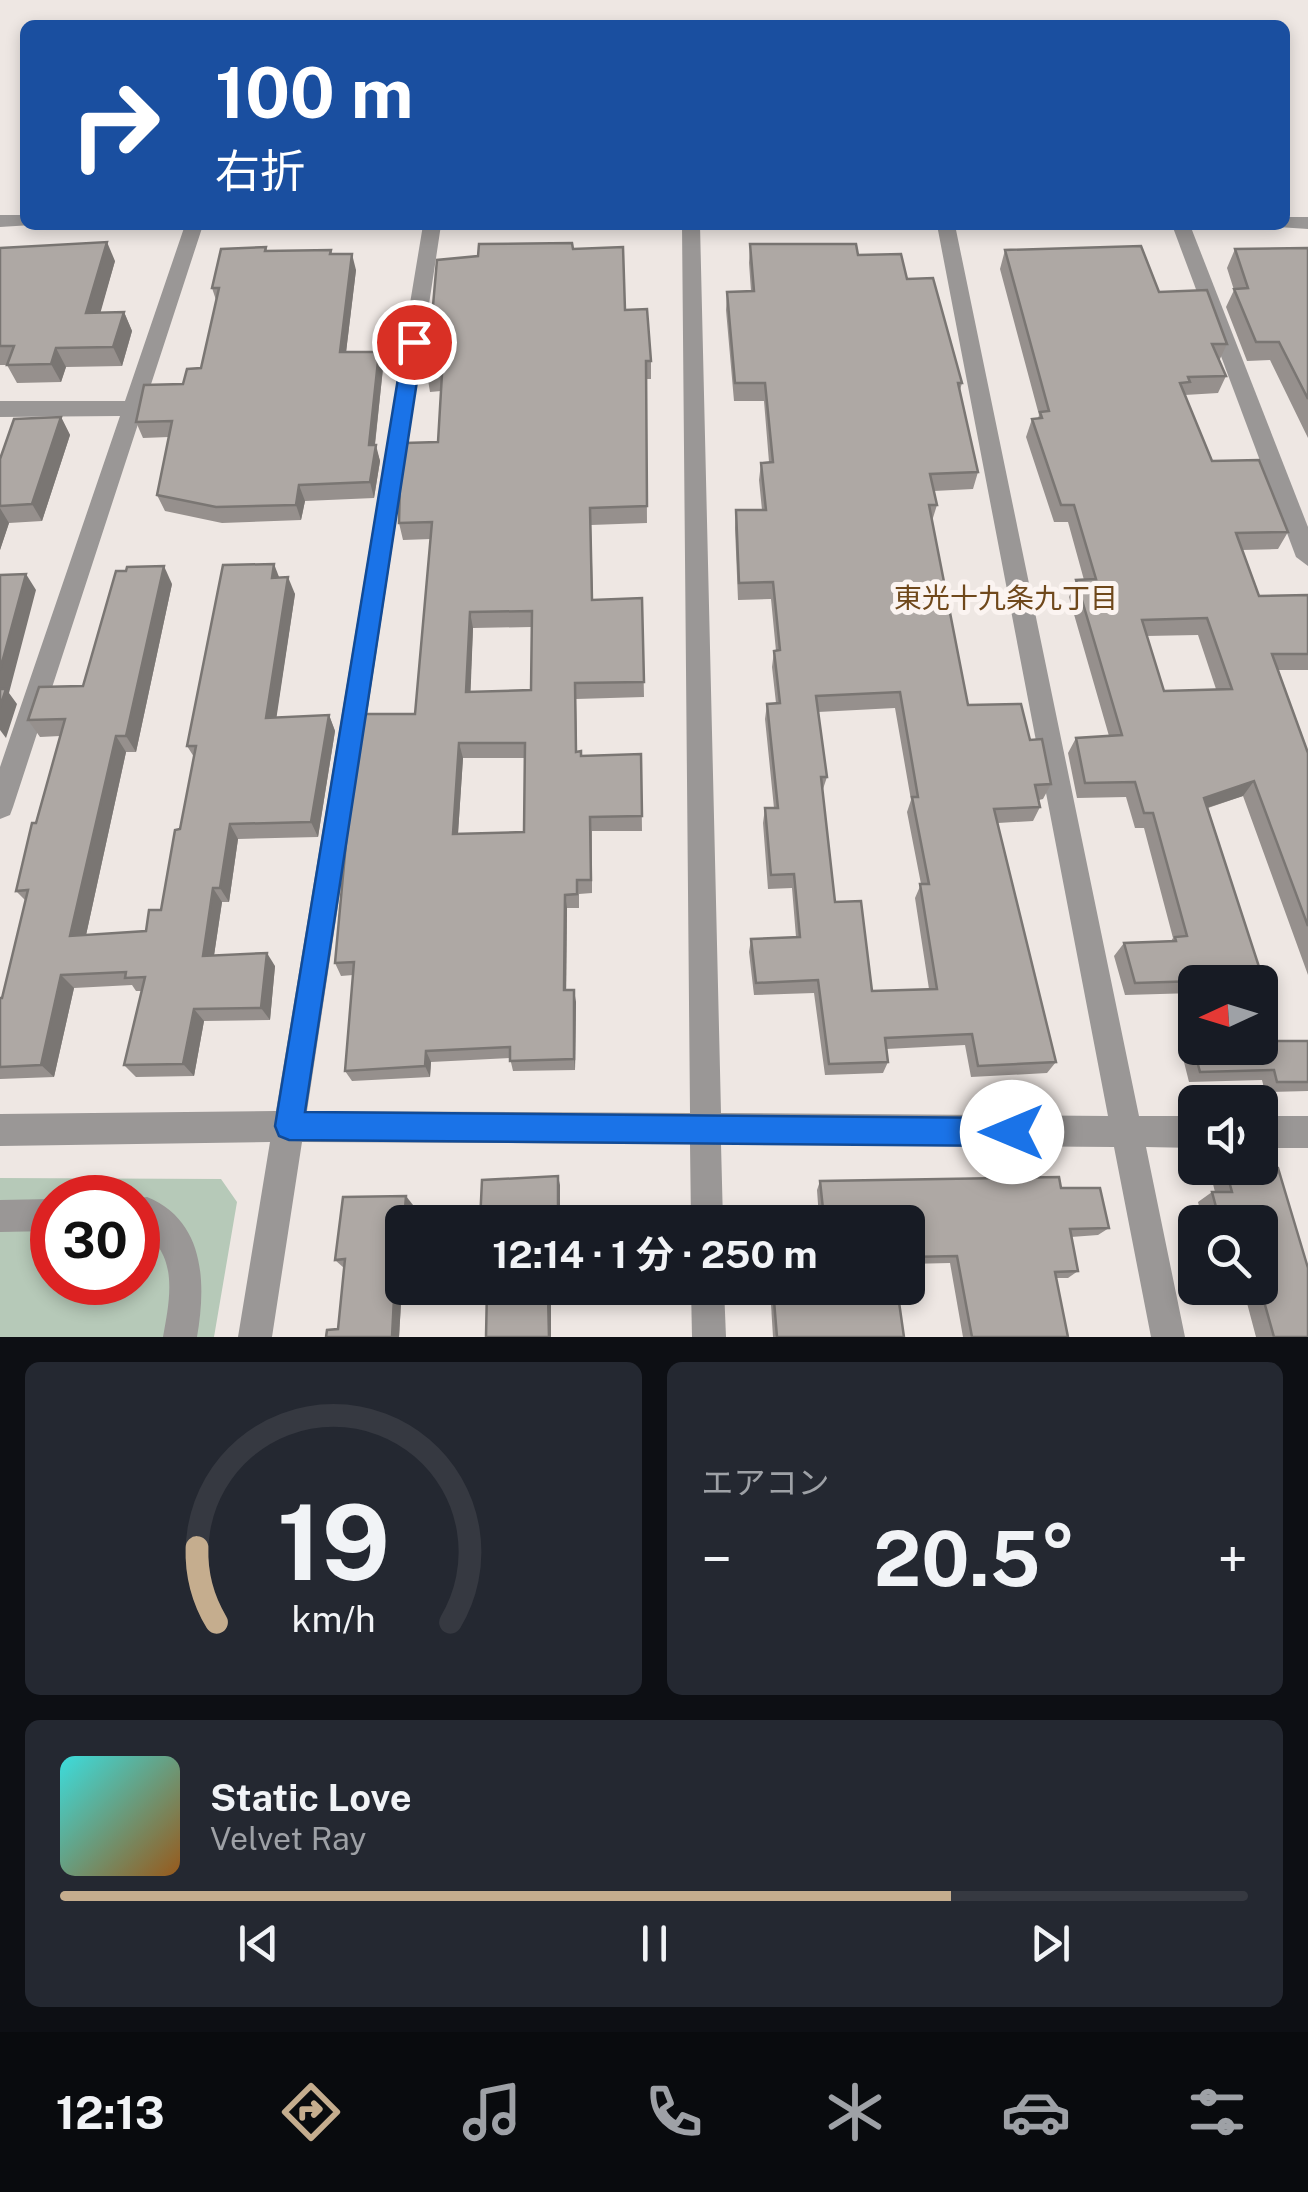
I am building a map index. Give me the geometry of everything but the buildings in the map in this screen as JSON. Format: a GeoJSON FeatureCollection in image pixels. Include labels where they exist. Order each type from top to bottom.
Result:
{"type":"FeatureCollection","features":[{"type":"Feature","properties":{"kind":"street"},"geometry":{"type":"LineString","coordinates":[[0,807],[192,230]]}},
{"type":"Feature","properties":{"kind":"street"},"geometry":{"type":"LineString","coordinates":[[254,1337],[431,230]]}},
{"type":"Feature","properties":{"kind":"street"},"geometry":{"type":"LineString","coordinates":[[691,230],[707,1205]]}},
{"type":"Feature","properties":{"kind":"street"},"geometry":{"type":"LineString","coordinates":[[947,230],[1168,1337]]}},
{"type":"Feature","properties":{"kind":"street"},"geometry":{"type":"LineString","coordinates":[[1183,230],[1308,557]]}},
{"type":"Feature","properties":{"kind":"street"},"geometry":{"type":"LineString","coordinates":[[0,408],[132,408]]}},
{"type":"Feature","properties":{"kind":"street"},"geometry":{"type":"LineString","coordinates":[[0,1130],[289,1126],[1178,1132]]}},
{"type":"Feature","properties":{"kind":"street"},"geometry":{"type":"LineString","coordinates":[[1278,1132],[1308,1132]]}},
{"type":"Feature","properties":{"kind":"street"},"geometry":{"type":"LineString","coordinates":[[0,1216],[30,1215]]}},
{"type":"Feature","properties":{"kind":"street"},"geometry":{"type":"LineString","coordinates":[[160,1227],[177,1242],[190,1284],[180,1337]]}},
{"type":"Feature","properties":{"kind":"street"},"geometry":{"type":"LineString","coordinates":[[708,1305],[709,1337]]}},
{"type":"Feature","properties":{"kind":"green space"},"geometry":{"type":"Polygon","coordinates":[[[0,1178],[30,1178],[30,1305],[160,1305],[160,1179],[221,1179],[237,1202],[214,1337],[0,1337],[0,1178]]]}},
{"type":"Feature","properties":{"kind":"district","name":"東光十九条九丁目"},"geometry":{"type":"Point","coordinates":[1006,598]}},
{"type":"Feature","properties":{"kind":"route"},"geometry":{"type":"LineString","coordinates":[[414,342],[289,1126],[1012,1132]]}}]}
